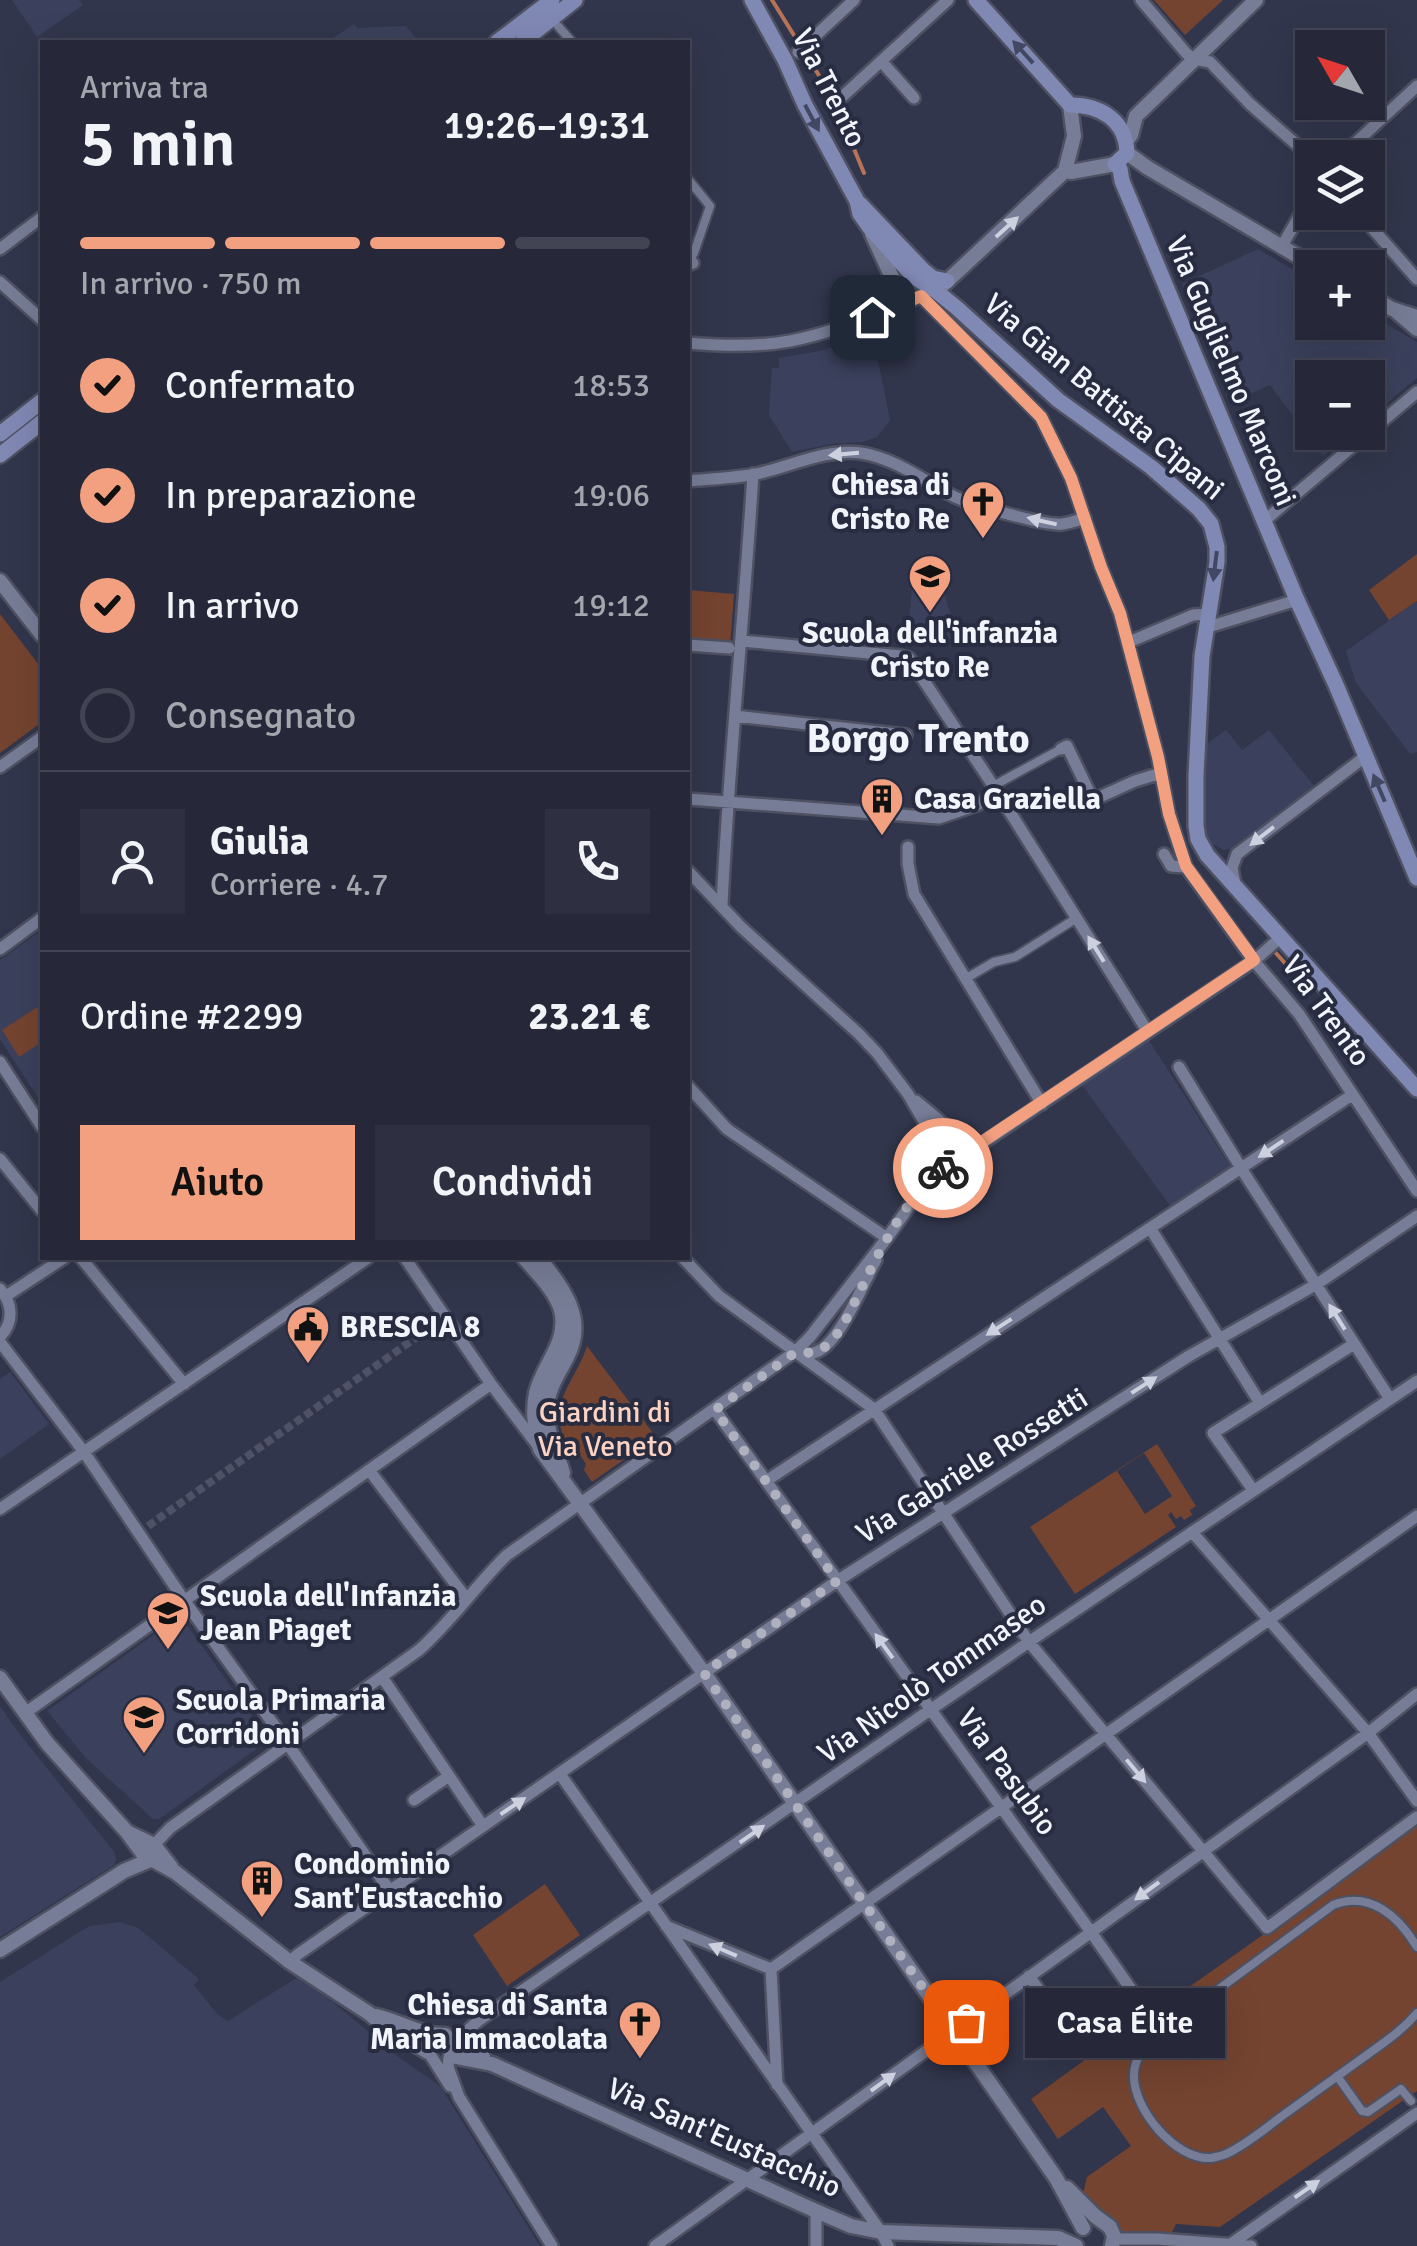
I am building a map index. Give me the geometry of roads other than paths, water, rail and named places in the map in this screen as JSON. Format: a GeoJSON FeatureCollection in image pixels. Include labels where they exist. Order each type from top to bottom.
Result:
{"type":"FeatureCollection","features":[{"type":"Feature","properties":{"kind":"main road"},"geometry":{"type":"LineString","coordinates":[[525,40],[575,0]]}},
{"type":"Feature","properties":{"kind":"main road","name":"Via Trento"},"geometry":{"type":"LineString","coordinates":[[752,0],[857,201],[860,214],[914,277],[935,289]]}},
{"type":"Feature","properties":{"kind":"main road"},"geometry":{"type":"LineString","coordinates":[[976,0],[1070,105],[1110,116],[1123,152]]}},
{"type":"Feature","properties":{"kind":"main road"},"geometry":{"type":"LineString","coordinates":[[499,40],[546,2]]}},
{"type":"Feature","properties":{"kind":"main road","name":"Via Guglielmo Marconi"},"geometry":{"type":"LineString","coordinates":[[1123,152],[1122,182],[1417,878]]}},
{"type":"Feature","properties":{"kind":"main road","name":"Via Trento"},"geometry":{"type":"LineString","coordinates":[[857,201],[933,278],[935,289]]}},
{"type":"Feature","properties":{"kind":"main road","name":"Via Gian Battista Cipani"},"geometry":{"type":"LineString","coordinates":[[935,289],[1058,400],[1151,467],[1212,524],[1217,547],[1206,621],[1196,776],[1196,826],[1201,846],[1417,1088]]}},
{"type":"Feature","properties":{"kind":"main road"},"geometry":{"type":"LineString","coordinates":[[0,434],[40,403]]}},
{"type":"Feature","properties":{"kind":"main road"},"geometry":{"type":"LineString","coordinates":[[0,455],[40,424]]}},
{"type":"Feature","properties":{"kind":"street"},"geometry":{"type":"LineString","coordinates":[[802,48],[854,0]]}},
{"type":"Feature","properties":{"kind":"street"},"geometry":{"type":"LineString","coordinates":[[843,96],[948,0]]}},
{"type":"Feature","properties":{"kind":"street"},"geometry":{"type":"LineString","coordinates":[[1141,0],[1193,59],[1210,62],[1295,143]]}},
{"type":"Feature","properties":{"kind":"street"},"geometry":{"type":"LineString","coordinates":[[1065,171],[1123,152],[1136,116],[1256,0]]}},
{"type":"Feature","properties":{"kind":"street"},"geometry":{"type":"LineString","coordinates":[[558,26],[570,40]]}},
{"type":"Feature","properties":{"kind":"street"},"geometry":{"type":"LineString","coordinates":[[882,61],[914,98]]}},
{"type":"Feature","properties":{"kind":"street"},"geometry":{"type":"LineString","coordinates":[[1358,140],[1417,86]]}},
{"type":"Feature","properties":{"kind":"street"},"geometry":{"type":"LineString","coordinates":[[1405,97],[1417,110]]}},
{"type":"Feature","properties":{"kind":"street"},"geometry":{"type":"LineString","coordinates":[[690,344],[793,340],[889,310],[935,289],[1065,171],[1074,136],[1070,105]]}},
{"type":"Feature","properties":{"kind":"street"},"geometry":{"type":"LineString","coordinates":[[1123,152],[1295,254]]}},
{"type":"Feature","properties":{"kind":"street"},"geometry":{"type":"LineString","coordinates":[[690,181],[710,206],[690,262]]}},
{"type":"Feature","properties":{"kind":"street"},"geometry":{"type":"LineString","coordinates":[[0,249],[40,219]]}},
{"type":"Feature","properties":{"kind":"street"},"geometry":{"type":"LineString","coordinates":[[1282,246],[1295,223]]}},
{"type":"Feature","properties":{"kind":"street","name":"Via Trento"},"geometry":{"type":"LineString","coordinates":[[870,228],[896,286],[889,310]]}},
{"type":"Feature","properties":{"kind":"street"},"geometry":{"type":"LineString","coordinates":[[1374,230],[1417,279]]}},
{"type":"Feature","properties":{"kind":"street"},"geometry":{"type":"LineString","coordinates":[[0,282],[40,318]]}},
{"type":"Feature","properties":{"kind":"street","name":"Via Trento"},"geometry":{"type":"LineString","coordinates":[[935,289],[1041,417],[1071,478],[1129,642],[1169,814],[1186,866],[1299,1014],[1417,1191]]}},
{"type":"Feature","properties":{"kind":"street"},"geometry":{"type":"LineString","coordinates":[[1385,304],[1417,317]]}},
{"type":"Feature","properties":{"kind":"street"},"geometry":{"type":"LineString","coordinates":[[1392,308],[1417,330]]}},
{"type":"Feature","properties":{"kind":"street"},"geometry":{"type":"LineString","coordinates":[[1018,392],[1031,377]]}},
{"type":"Feature","properties":{"kind":"street"},"geometry":{"type":"LineString","coordinates":[[1264,521],[1417,392]]}},
{"type":"Feature","properties":{"kind":"street"},"geometry":{"type":"LineString","coordinates":[[690,482],[753,474],[846,452],[859,453],[876,457],[971,503],[1054,524],[1084,518]]}},
{"type":"Feature","properties":{"kind":"street"},"geometry":{"type":"LineString","coordinates":[[722,904],[753,474]]}},
{"type":"Feature","properties":{"kind":"street"},"geometry":{"type":"LineString","coordinates":[[0,580],[40,632]]}},
{"type":"Feature","properties":{"kind":"street"},"geometry":{"type":"LineString","coordinates":[[1129,642],[1193,615],[1206,621],[1297,600]]}},
{"type":"Feature","properties":{"kind":"street"},"geometry":{"type":"LineString","coordinates":[[742,641],[908,658],[1148,1032]]}},
{"type":"Feature","properties":{"kind":"street"},"geometry":{"type":"LineString","coordinates":[[690,645],[729,648]]}},
{"type":"Feature","properties":{"kind":"street"},"geometry":{"type":"LineString","coordinates":[[736,716],[906,736]]}},
{"type":"Feature","properties":{"kind":"street"},"geometry":{"type":"LineString","coordinates":[[0,767],[40,739]]}},
{"type":"Feature","properties":{"kind":"street"},"geometry":{"type":"LineString","coordinates":[[690,799],[939,818],[977,805],[1065,745],[1093,800],[1162,773]]}},
{"type":"Feature","properties":{"kind":"street"},"geometry":{"type":"LineString","coordinates":[[1235,884],[1232,868],[1237,854],[1366,756]]}},
{"type":"Feature","properties":{"kind":"street"},"geometry":{"type":"LineString","coordinates":[[908,848],[914,894],[1042,1104]]}},
{"type":"Feature","properties":{"kind":"street","name":"Via Trento"},"geometry":{"type":"LineString","coordinates":[[1164,854],[1171,866],[1186,866]]}},
{"type":"Feature","properties":{"kind":"street"},"geometry":{"type":"LineString","coordinates":[[690,873],[858,1034],[908,1094],[946,1159]]}},
{"type":"Feature","properties":{"kind":"street"},"geometry":{"type":"LineString","coordinates":[[0,948],[40,919]]}},
{"type":"Feature","properties":{"kind":"street"},"geometry":{"type":"LineString","coordinates":[[965,979],[994,962],[1015,957],[1072,920]]}},
{"type":"Feature","properties":{"kind":"street"},"geometry":{"type":"LineString","coordinates":[[946,1159],[974,1150],[1254,960],[1281,936]]}},
{"type":"Feature","properties":{"kind":"street"},"geometry":{"type":"LineString","coordinates":[[0,1062],[40,1124]]}},
{"type":"Feature","properties":{"kind":"street"},"geometry":{"type":"LineString","coordinates":[[1179,1067],[1390,1399]]}},
{"type":"Feature","properties":{"kind":"street"},"geometry":{"type":"LineString","coordinates":[[0,1088],[12,1080]]}},
{"type":"Feature","properties":{"kind":"street"},"geometry":{"type":"LineString","coordinates":[[690,1088],[726,1129],[887,1238]]}},
{"type":"Feature","properties":{"kind":"street"},"geometry":{"type":"LineString","coordinates":[[908,1094],[974,1150]]}},
{"type":"Feature","properties":{"kind":"street"},"geometry":{"type":"LineString","coordinates":[[766,1482],[1352,1095]]}},
{"type":"Feature","properties":{"kind":"street"},"geometry":{"type":"LineString","coordinates":[[0,1950],[124,1871],[170,1828],[434,1637],[507,1556],[796,1352],[946,1159],[956,1135]]}},
{"type":"Feature","properties":{"kind":"street"},"geometry":{"type":"LineString","coordinates":[[0,1159],[40,1208]]}},
{"type":"Feature","properties":{"kind":"street","name":"Via Gabriele Rossetti"},"geometry":{"type":"LineString","coordinates":[[290,1962],[837,1581],[1219,1339],[1317,1284],[1417,1216]]}},
{"type":"Feature","properties":{"kind":"street"},"geometry":{"type":"LineString","coordinates":[[1150,1228],[1260,1403]]}},
{"type":"Feature","properties":{"kind":"street"},"geometry":{"type":"LineString","coordinates":[[796,1352],[813,1354],[832,1340],[887,1238]]}},
{"type":"Feature","properties":{"kind":"street"},"geometry":{"type":"LineString","coordinates":[[60,1260],[3,1292],[10,1304],[10,1322],[0,1339],[84,1452],[390,1891]]}},
{"type":"Feature","properties":{"kind":"street"},"geometry":{"type":"LineString","coordinates":[[83,1260],[184,1384]]}},
{"type":"Feature","properties":{"kind":"street"},"geometry":{"type":"LineString","coordinates":[[1,1506],[365,1260]]}},
{"type":"Feature","properties":{"kind":"street"},"geometry":{"type":"LineString","coordinates":[[407,1260],[491,1384],[704,1673],[1056,2178],[1110,2227],[1113,2244],[1158,2239],[1251,2246]]}},
{"type":"Feature","properties":{"kind":"street"},"geometry":{"type":"LineString","coordinates":[[526,1260],[553,1294],[562,1321],[561,1338],[540,1380],[534,1406],[540,1449]]}},
{"type":"Feature","properties":{"kind":"street"},"geometry":{"type":"LineString","coordinates":[[540,1260],[566,1294],[574,1320],[573,1344],[554,1379],[547,1404],[549,1432],[566,1483]]}},
{"type":"Feature","properties":{"kind":"street"},"geometry":{"type":"LineString","coordinates":[[685,1260],[718,1296],[874,1409],[1029,1642],[1266,1928],[1417,1817]]}},
{"type":"Feature","properties":{"kind":"street"},"geometry":{"type":"LineString","coordinates":[[1253,1490],[1214,1433],[1354,1344]]}},
{"type":"Feature","properties":{"kind":"street","name":"Via Nicolò Tommaseo"},"geometry":{"type":"LineString","coordinates":[[446,2046],[1029,1642],[1417,1381]]}},
{"type":"Feature","properties":{"kind":"street"},"geometry":{"type":"LineString","coordinates":[[25,1713],[491,1384]]}},
{"type":"Feature","properties":{"kind":"street","name":"Via Pasubio"},"geometry":{"type":"LineString","coordinates":[[715,1410],[1151,2018]]}},
{"type":"Feature","properties":{"kind":"street"},"geometry":{"type":"LineString","coordinates":[[369,1470],[466,1598]]}},
{"type":"Feature","properties":{"kind":"street"},"geometry":{"type":"LineString","coordinates":[[771,1969],[1417,1516]]}},
{"type":"Feature","properties":{"kind":"street"},"geometry":{"type":"LineString","coordinates":[[1192,1532],[1368,1734],[1417,1801]]}},
{"type":"Feature","properties":{"kind":"street"},"geometry":{"type":"LineString","coordinates":[[382,1677],[483,1826]]}},
{"type":"Feature","properties":{"kind":"street"},"geometry":{"type":"LineString","coordinates":[[0,1678],[47,1743],[147,1853]]}},
{"type":"Feature","properties":{"kind":"street"},"geometry":{"type":"LineString","coordinates":[[655,2246],[1368,1734],[1417,1694]]}},
{"type":"Feature","properties":{"kind":"street"},"geometry":{"type":"LineString","coordinates":[[560,1774],[884,2239]]}},
{"type":"Feature","properties":{"kind":"street"},"geometry":{"type":"LineString","coordinates":[[414,1800],[449,1776]]}},
{"type":"Feature","properties":{"kind":"street","name":"Via Sant'Eustacchio"},"geometry":{"type":"LineString","coordinates":[[147,1853],[290,1962],[429,2054]]}},
{"type":"Feature","properties":{"kind":"street"},"geometry":{"type":"LineString","coordinates":[[1417,1947],[1401,1926],[1377,1906],[1362,1900],[1342,1902],[1324,1911],[1147,2044],[1134,2075],[1138,2097],[1168,2140],[1190,2154],[1215,2158],[1228,2154],[1396,2034],[1417,2013]]}},
{"type":"Feature","properties":{"kind":"street"},"geometry":{"type":"LineString","coordinates":[[666,1926],[771,1969]]}},
{"type":"Feature","properties":{"kind":"street"},"geometry":{"type":"LineString","coordinates":[[771,1969],[777,2085]]}},
{"type":"Feature","properties":{"kind":"street"},"geometry":{"type":"LineString","coordinates":[[1029,1976],[1062,2023]]}},
{"type":"Feature","properties":{"kind":"street","name":"Via Sant'Eustacchio"},"geometry":{"type":"LineString","coordinates":[[370,2014],[392,2019],[446,2046],[474,2051],[492,2064],[884,2239],[1047,2241],[1081,2238],[1092,2222],[1102,2222]]}},
{"type":"Feature","properties":{"kind":"street"},"geometry":{"type":"LineString","coordinates":[[1151,2018],[1161,2032]]}},
{"type":"Feature","properties":{"kind":"street"},"geometry":{"type":"LineString","coordinates":[[460,2097],[448,2085],[429,2054],[428,2045],[446,2046],[448,2067],[460,2097],[552,2246]]}},
{"type":"Feature","properties":{"kind":"street"},"geometry":{"type":"LineString","coordinates":[[1228,2246],[1414,2107],[1401,2089],[1368,2112],[1362,2110],[1337,2076]]}},
{"type":"Feature","properties":{"kind":"street"},"geometry":{"type":"LineString","coordinates":[[1056,2178],[1081,2238]]}},
{"type":"Feature","properties":{"kind":"street"},"geometry":{"type":"LineString","coordinates":[[816,2211],[816,2246]]}},
{"type":"Feature","properties":{"kind":"waterway"},"geometry":{"type":"LineString","coordinates":[[772,0],[833,98],[864,173]]}},
{"type":"Feature","properties":{"kind":"waterway"},"geometry":{"type":"LineString","coordinates":[[1275,952],[1291,970]]}},
{"type":"Feature","properties":{"kind":"tunnel"},"geometry":{"type":"LineString","coordinates":[[148,1526],[434,1325]]}},
{"type":"Feature","properties":{"kind":"place","name":"Chiesa di Cristo Re"},"geometry":{"type":"Point","coordinates":[983,540]}},
{"type":"Feature","properties":{"kind":"place","name":"Scuola dell'infanzia Cristo Re"},"geometry":{"type":"Point","coordinates":[930,614]}},
{"type":"Feature","properties":{"kind":"place","name":"Casa Graziella"},"geometry":{"type":"Point","coordinates":[882,837]}},
{"type":"Feature","properties":{"kind":"place","name":"BRESCIA 8"},"geometry":{"type":"Point","coordinates":[308,1365]}},
{"type":"Feature","properties":{"kind":"place","name":"Scuola dell'Infanzia Jean Piaget"},"geometry":{"type":"Point","coordinates":[168,1651]}},
{"type":"Feature","properties":{"kind":"place","name":"Scuola Primaria Corridoni"},"geometry":{"type":"Point","coordinates":[144,1755]}},
{"type":"Feature","properties":{"kind":"place","name":"Condominio Sant'Eustacchio"},"geometry":{"type":"Point","coordinates":[262,1919]}},
{"type":"Feature","properties":{"kind":"place","name":"Casa Élite"},"geometry":{"type":"Point","coordinates":[966,2022]}},
{"type":"Feature","properties":{"kind":"place","name":"Chiesa di Santa Maria Immacolata"},"geometry":{"type":"Point","coordinates":[640,2060]}},
{"type":"Feature","properties":{"kind":"district","name":"Borgo Trento"},"geometry":{"type":"Point","coordinates":[918,739]}},
{"type":"Feature","properties":{"kind":"park label","name":"Giardini di Via Veneto"},"geometry":{"type":"Point","coordinates":[605,1429]}}]}
